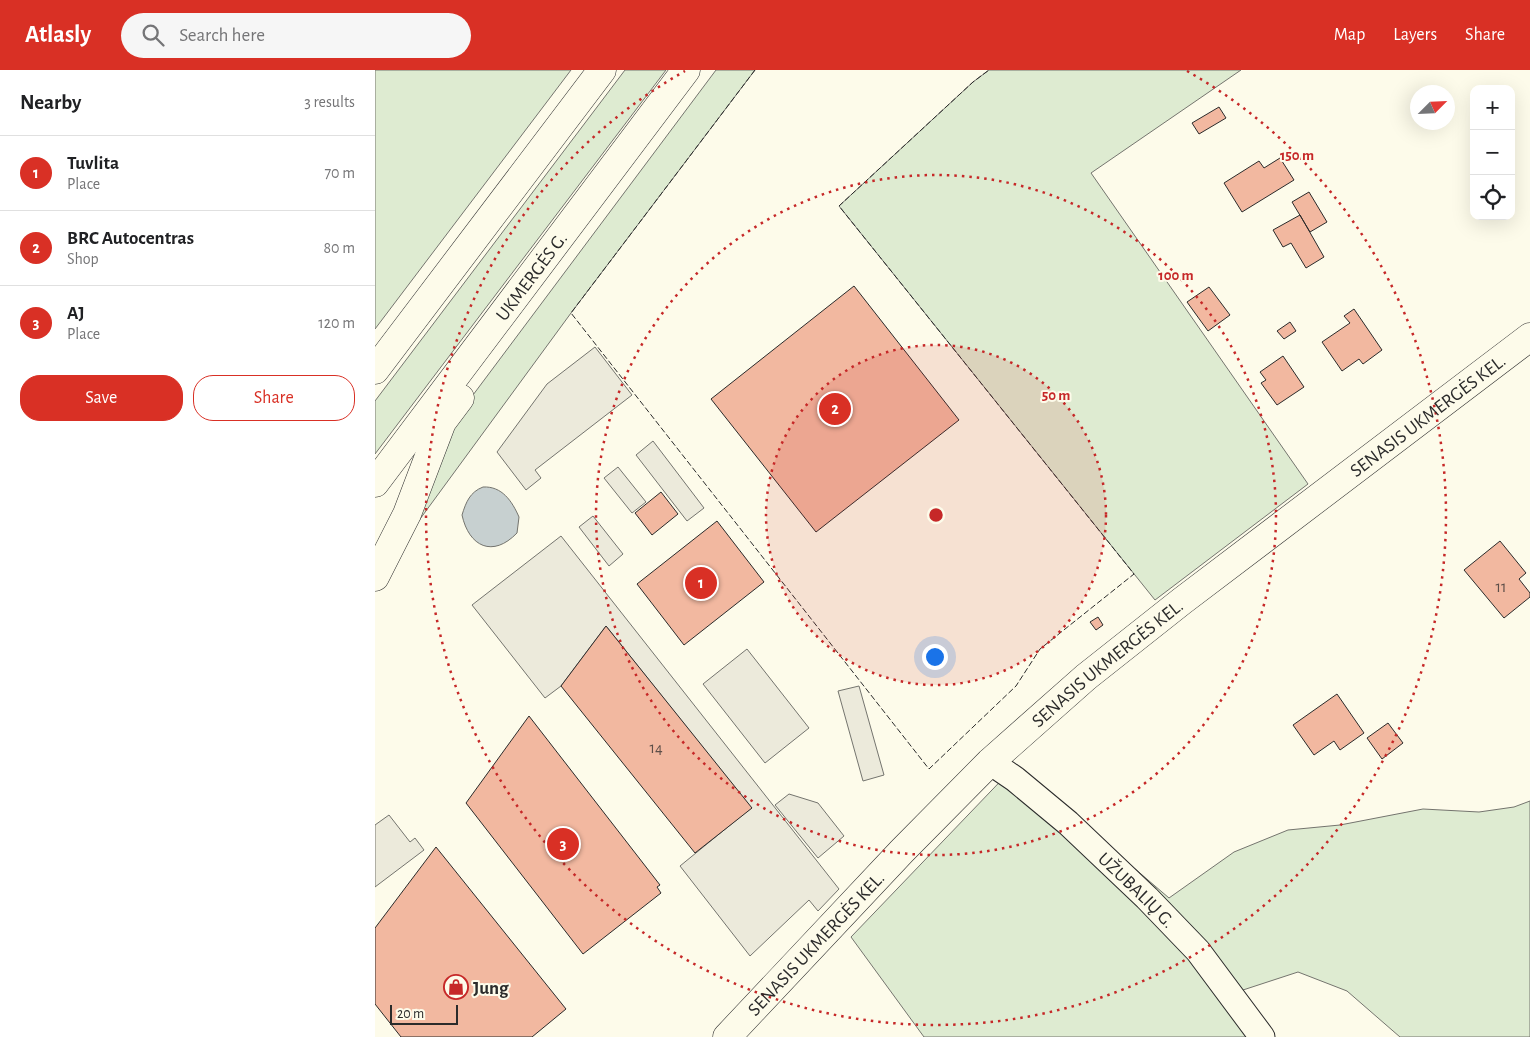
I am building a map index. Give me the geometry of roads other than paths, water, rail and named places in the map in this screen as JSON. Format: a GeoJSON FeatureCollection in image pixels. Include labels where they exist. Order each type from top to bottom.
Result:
{"type":"FeatureCollection","features":[{"type":"Feature","properties":{"kind":"main road"},"geometry":{"type":"LineString","coordinates":[[375,370],[602,70]]}},
{"type":"Feature","properties":{"kind":"main road","name":"UKMERGĖS G."},"geometry":{"type":"LineString","coordinates":[[375,482],[686,70]]}},
{"type":"Feature","properties":{"kind":"main road"},"geometry":{"type":"LineString","coordinates":[[375,577],[407,514],[442,422],[507,338],[525,284]]}},
{"type":"Feature","properties":{"kind":"main road","name":"SENASIS UKMERGĖS KEL."},"geometry":{"type":"LineString","coordinates":[[727,1037],[901,851],[990,762],[1086,677],[1182,601],[1530,337]]}},
{"type":"Feature","properties":{"kind":"street","name":"UŽUBALIŲ G."},"geometry":{"type":"LineString","coordinates":[[990,762],[1015,779],[1068,823],[1147,898],[1198,951],[1262,1037]]}},
{"type":"Feature","properties":{"kind":"place","name":"BRC Autocentras"},"geometry":{"type":"Point","coordinates":[835,409]}},
{"type":"Feature","properties":{"kind":"place","name":"Tuvlita"},"geometry":{"type":"Point","coordinates":[701,583]}},
{"type":"Feature","properties":{"kind":"place","name":"AJ"},"geometry":{"type":"Point","coordinates":[563,844]}},
{"type":"Feature","properties":{"kind":"place","name":"Jung"},"geometry":{"type":"Point","coordinates":[456,987]}}]}
